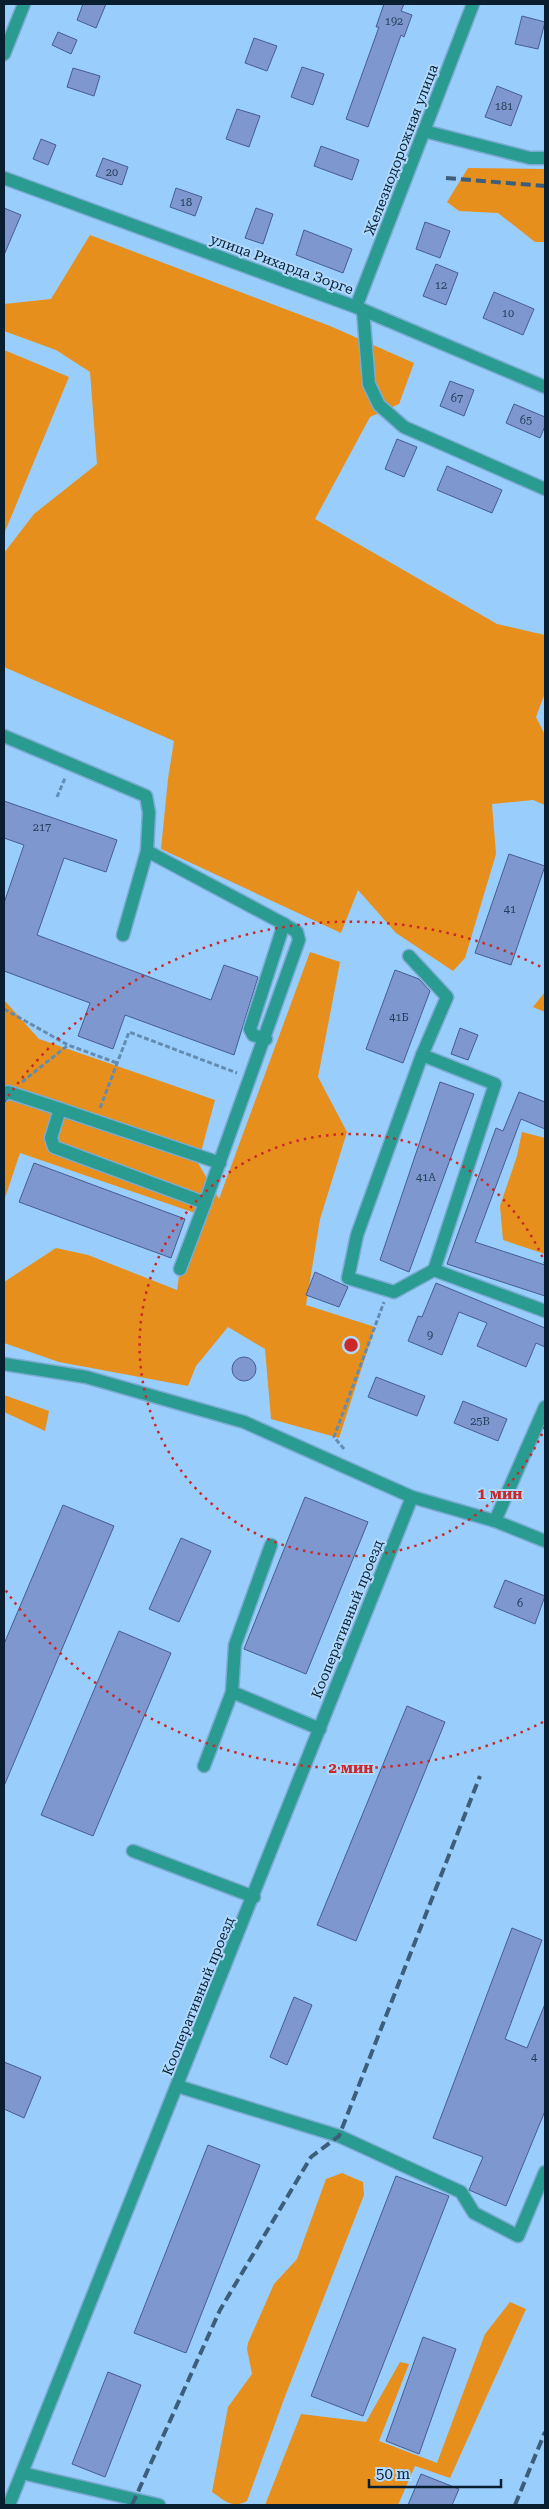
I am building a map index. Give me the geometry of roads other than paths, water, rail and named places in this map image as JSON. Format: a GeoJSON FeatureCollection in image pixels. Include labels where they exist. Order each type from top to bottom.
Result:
{"type":"FeatureCollection","features":[{"type":"Feature","properties":{"kind":"street"},"geometry":{"type":"LineString","coordinates":[[4,54],[24,4]]}},
{"type":"Feature","properties":{"kind":"street","name":"Железнодорожная улица"},"geometry":{"type":"LineString","coordinates":[[360,308],[424,131],[473,4]]}},
{"type":"Feature","properties":{"kind":"street"},"geometry":{"type":"LineString","coordinates":[[424,131],[530,158],[545,158]]}},
{"type":"Feature","properties":{"kind":"street","name":"улица Рихарда Зорге"},"geometry":{"type":"LineString","coordinates":[[4,178],[360,308],[545,387]]}},
{"type":"Feature","properties":{"kind":"street"},"geometry":{"type":"LineString","coordinates":[[360,308],[369,384],[379,405],[404,427],[545,489]]}},
{"type":"Feature","properties":{"kind":"street"},"geometry":{"type":"LineString","coordinates":[[4,736],[70,766],[146,796],[148,851],[123,935]]}},
{"type":"Feature","properties":{"kind":"street"},"geometry":{"type":"LineString","coordinates":[[148,851],[298,932],[299,940],[266,1039],[180,1269]]}},
{"type":"Feature","properties":{"kind":"street"},"geometry":{"type":"LineString","coordinates":[[266,1039],[254,1035],[250,1030],[284,924]]}},
{"type":"Feature","properties":{"kind":"street"},"geometry":{"type":"LineString","coordinates":[[409,956],[448,998],[422,1055],[357,1235],[348,1278],[394,1292],[434,1270],[495,1084],[422,1055]]}},
{"type":"Feature","properties":{"kind":"street"},"geometry":{"type":"LineString","coordinates":[[6,1094],[60,1108],[220,1163]]}},
{"type":"Feature","properties":{"kind":"street"},"geometry":{"type":"LineString","coordinates":[[60,1108],[51,1138],[54,1147],[205,1203]]}},
{"type":"Feature","properties":{"kind":"street"},"geometry":{"type":"LineString","coordinates":[[434,1270],[545,1311]]}},
{"type":"Feature","properties":{"kind":"street"},"geometry":{"type":"LineString","coordinates":[[4,1364],[86,1377],[244,1422],[412,1497],[495,1521],[545,1541]]}},
{"type":"Feature","properties":{"kind":"street"},"geometry":{"type":"LineString","coordinates":[[495,1521],[545,1407]]}},
{"type":"Feature","properties":{"kind":"street","name":"Кооперативный проезд"},"geometry":{"type":"LineString","coordinates":[[9,2505],[254,1897],[412,1497]]}},
{"type":"Feature","properties":{"kind":"street"},"geometry":{"type":"LineString","coordinates":[[204,1766],[232,1692],[235,1645],[271,1545]]}},
{"type":"Feature","properties":{"kind":"street"},"geometry":{"type":"LineString","coordinates":[[232,1692],[320,1729]]}},
{"type":"Feature","properties":{"kind":"street"},"geometry":{"type":"LineString","coordinates":[[133,1851],[254,1897]]}},
{"type":"Feature","properties":{"kind":"street"},"geometry":{"type":"LineString","coordinates":[[177,2086],[339,2136],[461,2192],[474,2213],[518,2236],[545,2172]]}},
{"type":"Feature","properties":{"kind":"street"},"geometry":{"type":"LineString","coordinates":[[22,2473],[159,2505]]}},
{"type":"Feature","properties":{"kind":"railway"},"geometry":{"type":"LineString","coordinates":[[446,178],[545,186]]}},
{"type":"Feature","properties":{"kind":"railway"},"geometry":{"type":"LineString","coordinates":[[132,2505],[220,2310],[311,2157],[339,2136],[480,1776]]}},
{"type":"Feature","properties":{"kind":"railway"},"geometry":{"type":"LineString","coordinates":[[515,2505],[545,2432]]}}]}
